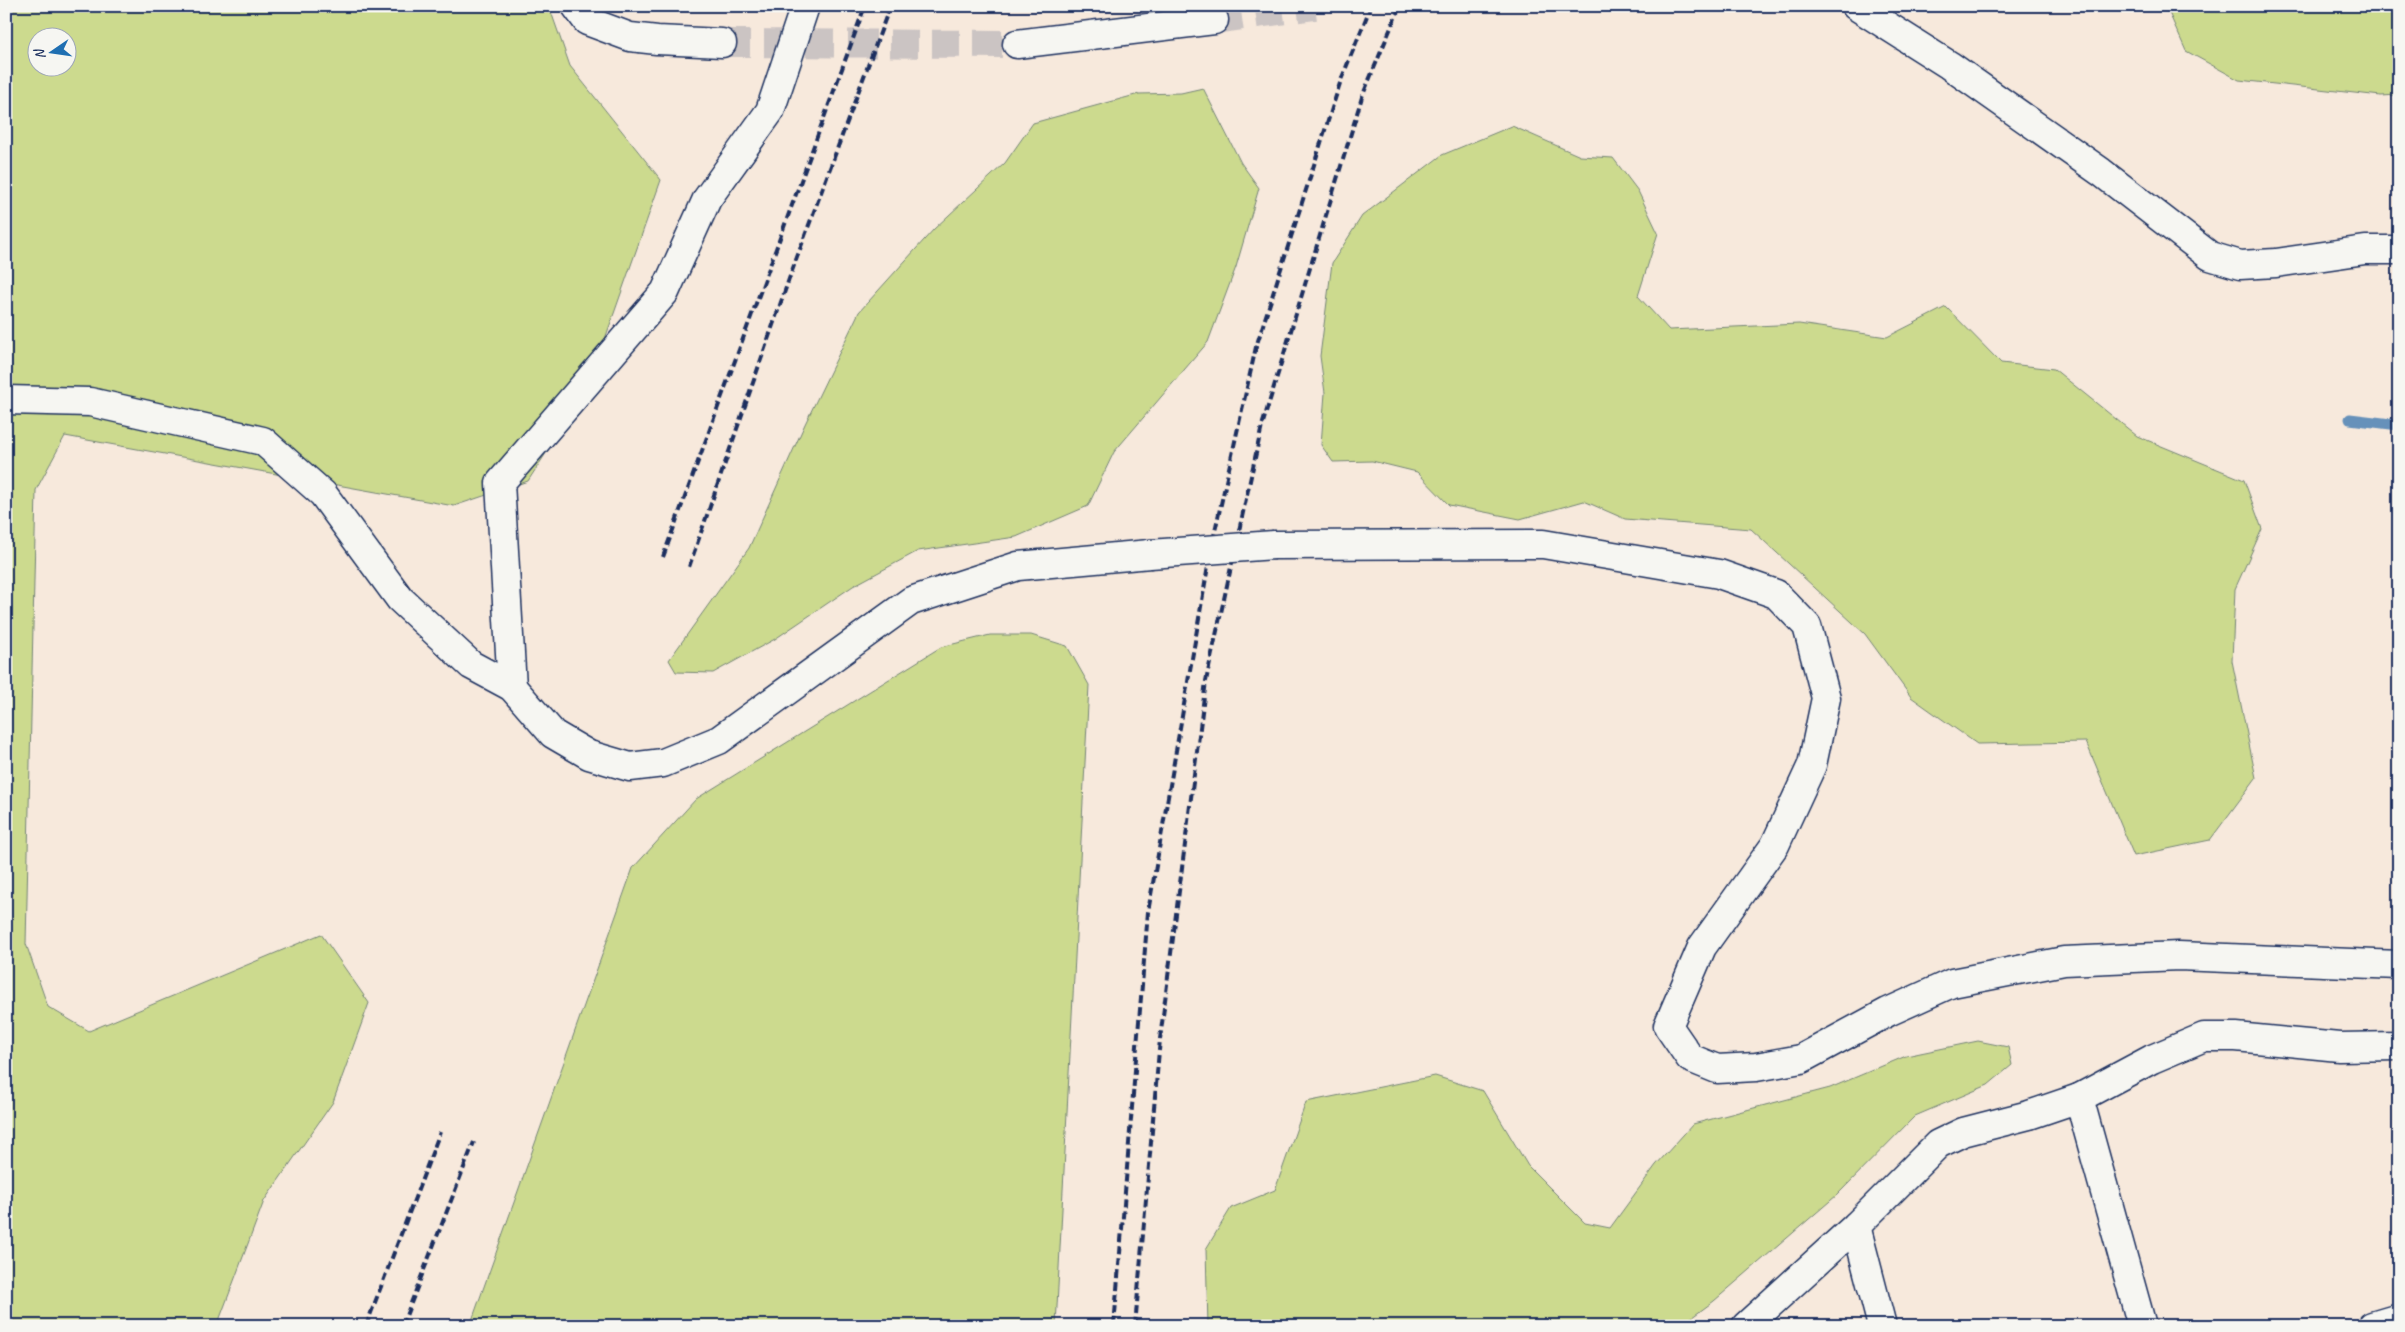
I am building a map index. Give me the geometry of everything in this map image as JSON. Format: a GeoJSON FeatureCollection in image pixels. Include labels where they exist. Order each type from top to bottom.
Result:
{"type":"FeatureCollection","features":[{"type":"Feature","properties":{"kind":"street"},"geometry":{"type":"LineString","coordinates":[[576,6],[587,21],[630,37],[722,43]]}},
{"type":"Feature","properties":{"kind":"street"},"geometry":{"type":"LineString","coordinates":[[512,687],[500,483],[665,292],[707,198],[770,111],[805,6]]}},
{"type":"Feature","properties":{"kind":"street"},"geometry":{"type":"LineString","coordinates":[[1856,6],[1949,65],[2101,172],[2210,256],[2240,265],[2276,263],[2366,250],[2399,250]]}},
{"type":"Feature","properties":{"kind":"street"},"geometry":{"type":"LineString","coordinates":[[1018,44],[1214,20]]}},
{"type":"Feature","properties":{"kind":"street"},"geometry":{"type":"LineString","coordinates":[[6,400],[90,402],[263,440],[323,494],[400,599],[471,665],[512,687],[553,734],[589,754],[630,768],[663,763],[719,740],[911,601],[1018,566],[1274,545],[1543,544],[1719,574],[1776,594],[1807,626],[1826,698],[1812,765],[1775,845],[1702,947],[1668,1026],[1690,1058],[1717,1068],[1756,1067],[1801,1059],[1888,1012],[1952,983],[2064,961],[2179,956],[2399,965]]}},
{"type":"Feature","properties":{"kind":"street"},"geometry":{"type":"LineString","coordinates":[[1746,1326],[1856,1226],[1938,1144],[1963,1132],[2029,1115],[2079,1098],[2152,1059],[2204,1037],[2236,1037],[2339,1047],[2399,1046]]}},
{"type":"Feature","properties":{"kind":"street"},"geometry":{"type":"LineString","coordinates":[[2079,1098],[2142,1326]]}},
{"type":"Feature","properties":{"kind":"street"},"geometry":{"type":"LineString","coordinates":[[1856,1226],[1882,1326]]}},
{"type":"Feature","properties":{"kind":"street"},"geometry":{"type":"LineString","coordinates":[[2372,1326],[2399,1318]]}},
{"type":"Feature","properties":{"kind":"green space"},"geometry":{"type":"Polygon","coordinates":[[[6,6],[549,6],[570,66],[661,180],[587,390],[528,481],[454,506],[65,436],[36,490],[26,944],[48,1007],[89,1031],[321,934],[369,1003],[333,1102],[264,1201],[217,1326],[6,1326],[6,6]]]}},
{"type":"Feature","properties":{"kind":"green space"},"geometry":{"type":"Polygon","coordinates":[[[2166,6],[2399,6],[2399,95],[2381,96],[2239,80],[2186,51],[2166,6]]]}},
{"type":"Feature","properties":{"kind":"green space"},"geometry":{"type":"Polygon","coordinates":[[[1203,88],[1241,163],[1259,188],[1236,267],[1208,342],[1114,452],[1088,506],[1016,537],[918,551],[853,586],[775,639],[713,673],[676,672],[669,660],[749,548],[805,424],[859,312],[934,229],[1005,163],[1033,123],[1139,94],[1181,93],[1203,88]]]}},
{"type":"Feature","properties":{"kind":"green space"},"geometry":{"type":"Polygon","coordinates":[[[1512,126],[1580,156],[1613,158],[1638,191],[1658,233],[1638,296],[1669,330],[1799,324],[1887,337],[1946,307],[2001,363],[2054,369],[2137,436],[2244,480],[2262,529],[2235,589],[2232,661],[2256,778],[2210,840],[2134,856],[2086,742],[1977,744],[1911,697],[1865,634],[1751,529],[1625,519],[1584,501],[1520,519],[1449,505],[1417,472],[1372,461],[1333,462],[1321,445],[1325,393],[1320,356],[1332,263],[1362,216],[1442,155],[1512,126]]]}},
{"type":"Feature","properties":{"kind":"green space"},"geometry":{"type":"Polygon","coordinates":[[[990,635],[1031,635],[1067,646],[1089,685],[1056,1326],[470,1326],[633,868],[696,799],[941,647],[990,635]]]}},
{"type":"Feature","properties":{"kind":"green space"},"geometry":{"type":"Polygon","coordinates":[[[1978,1041],[2008,1047],[2012,1065],[1988,1085],[1915,1116],[1837,1195],[1714,1301],[1680,1326],[1208,1326],[1206,1249],[1231,1208],[1275,1190],[1306,1102],[1435,1076],[1483,1091],[1528,1166],[1585,1223],[1610,1228],[1656,1165],[1693,1124],[1830,1088],[1906,1056],[1978,1041]]]}},
{"type":"Feature","properties":{"kind":"waterway"},"geometry":{"type":"LineString","coordinates":[[2350,419],[2399,425]]}},
{"type":"Feature","properties":{"kind":"tunnel"},"geometry":{"type":"LineString","coordinates":[[1214,20],[1315,6]]}},
{"type":"Feature","properties":{"kind":"tunnel"},"geometry":{"type":"LineString","coordinates":[[722,43],[1017,44]]}},
{"type":"Feature","properties":{"kind":"railway"},"geometry":{"type":"LineString","coordinates":[[663,557],[865,6]]}},
{"type":"Feature","properties":{"kind":"railway"},"geometry":{"type":"LineString","coordinates":[[689,567],[789,279],[890,6]]}},
{"type":"Feature","properties":{"kind":"railway"},"geometry":{"type":"LineString","coordinates":[[1114,1326],[1148,912],[1211,549],[1256,347],[1341,80],[1371,6]]}},
{"type":"Feature","properties":{"kind":"railway"},"geometry":{"type":"LineString","coordinates":[[1135,1326],[1160,1039],[1206,681],[1262,426],[1362,97],[1400,6]]}},
{"type":"Feature","properties":{"kind":"railway"},"geometry":{"type":"LineString","coordinates":[[366,1326],[440,1132]]}},
{"type":"Feature","properties":{"kind":"railway"},"geometry":{"type":"LineString","coordinates":[[402,1326],[474,1142]]}}]}
